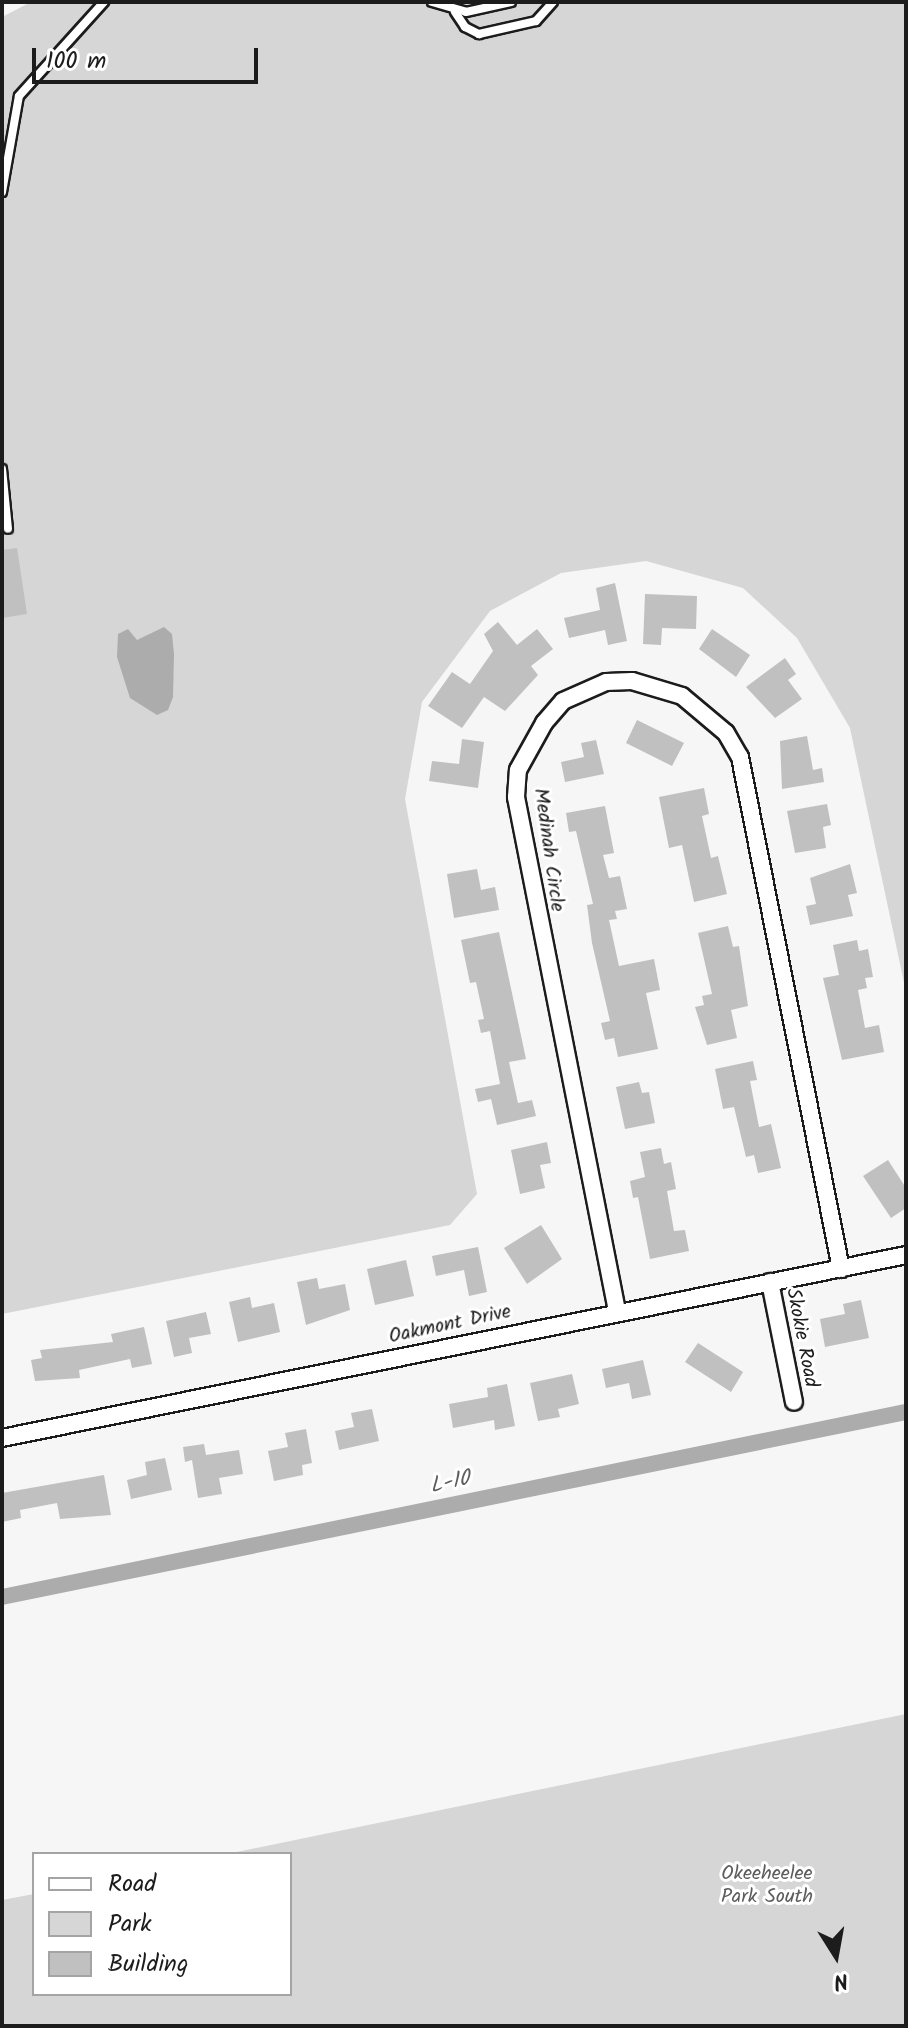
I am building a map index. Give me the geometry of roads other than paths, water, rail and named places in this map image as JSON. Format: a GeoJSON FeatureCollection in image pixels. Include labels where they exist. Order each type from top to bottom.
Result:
{"type":"FeatureCollection","features":[{"type":"Feature","properties":{"kind":"street","name":"Medinah Circle"},"geometry":{"type":"LineString","coordinates":[[617,1311],[516,797],[518,770],[544,723],[563,701],[606,682],[632,681],[682,696],[726,733],[740,757],[841,1269]]}},
{"type":"Feature","properties":{"kind":"street","name":"Oakmont Drive"},"geometry":{"type":"LineString","coordinates":[[2,1438],[617,1311],[906,1255]]}},
{"type":"Feature","properties":{"kind":"street","name":"Skokie Road"},"geometry":{"type":"LineString","coordinates":[[770,1282],[794,1402]]}},
{"type":"Feature","properties":{"kind":"lane"},"geometry":{"type":"LineString","coordinates":[[2,192],[19,96],[104,2]]}},
{"type":"Feature","properties":{"kind":"lane"},"geometry":{"type":"LineString","coordinates":[[432,2],[455,12],[465,27],[479,34],[536,21],[553,2]]}},
{"type":"Feature","properties":{"kind":"lane"},"geometry":{"type":"LineString","coordinates":[[455,12],[511,2]]}},
{"type":"Feature","properties":{"kind":"lane"},"geometry":{"type":"LineString","coordinates":[[2,469],[8,529]]}},
{"type":"Feature","properties":{"kind":"waterway","name":"L-10"},"geometry":{"type":"LineString","coordinates":[[2,1597],[906,1412]]}},
{"type":"Feature","properties":{"kind":"park label","name":"Okeeheelee Park South"},"geometry":{"type":"Point","coordinates":[767,1886]}}]}
